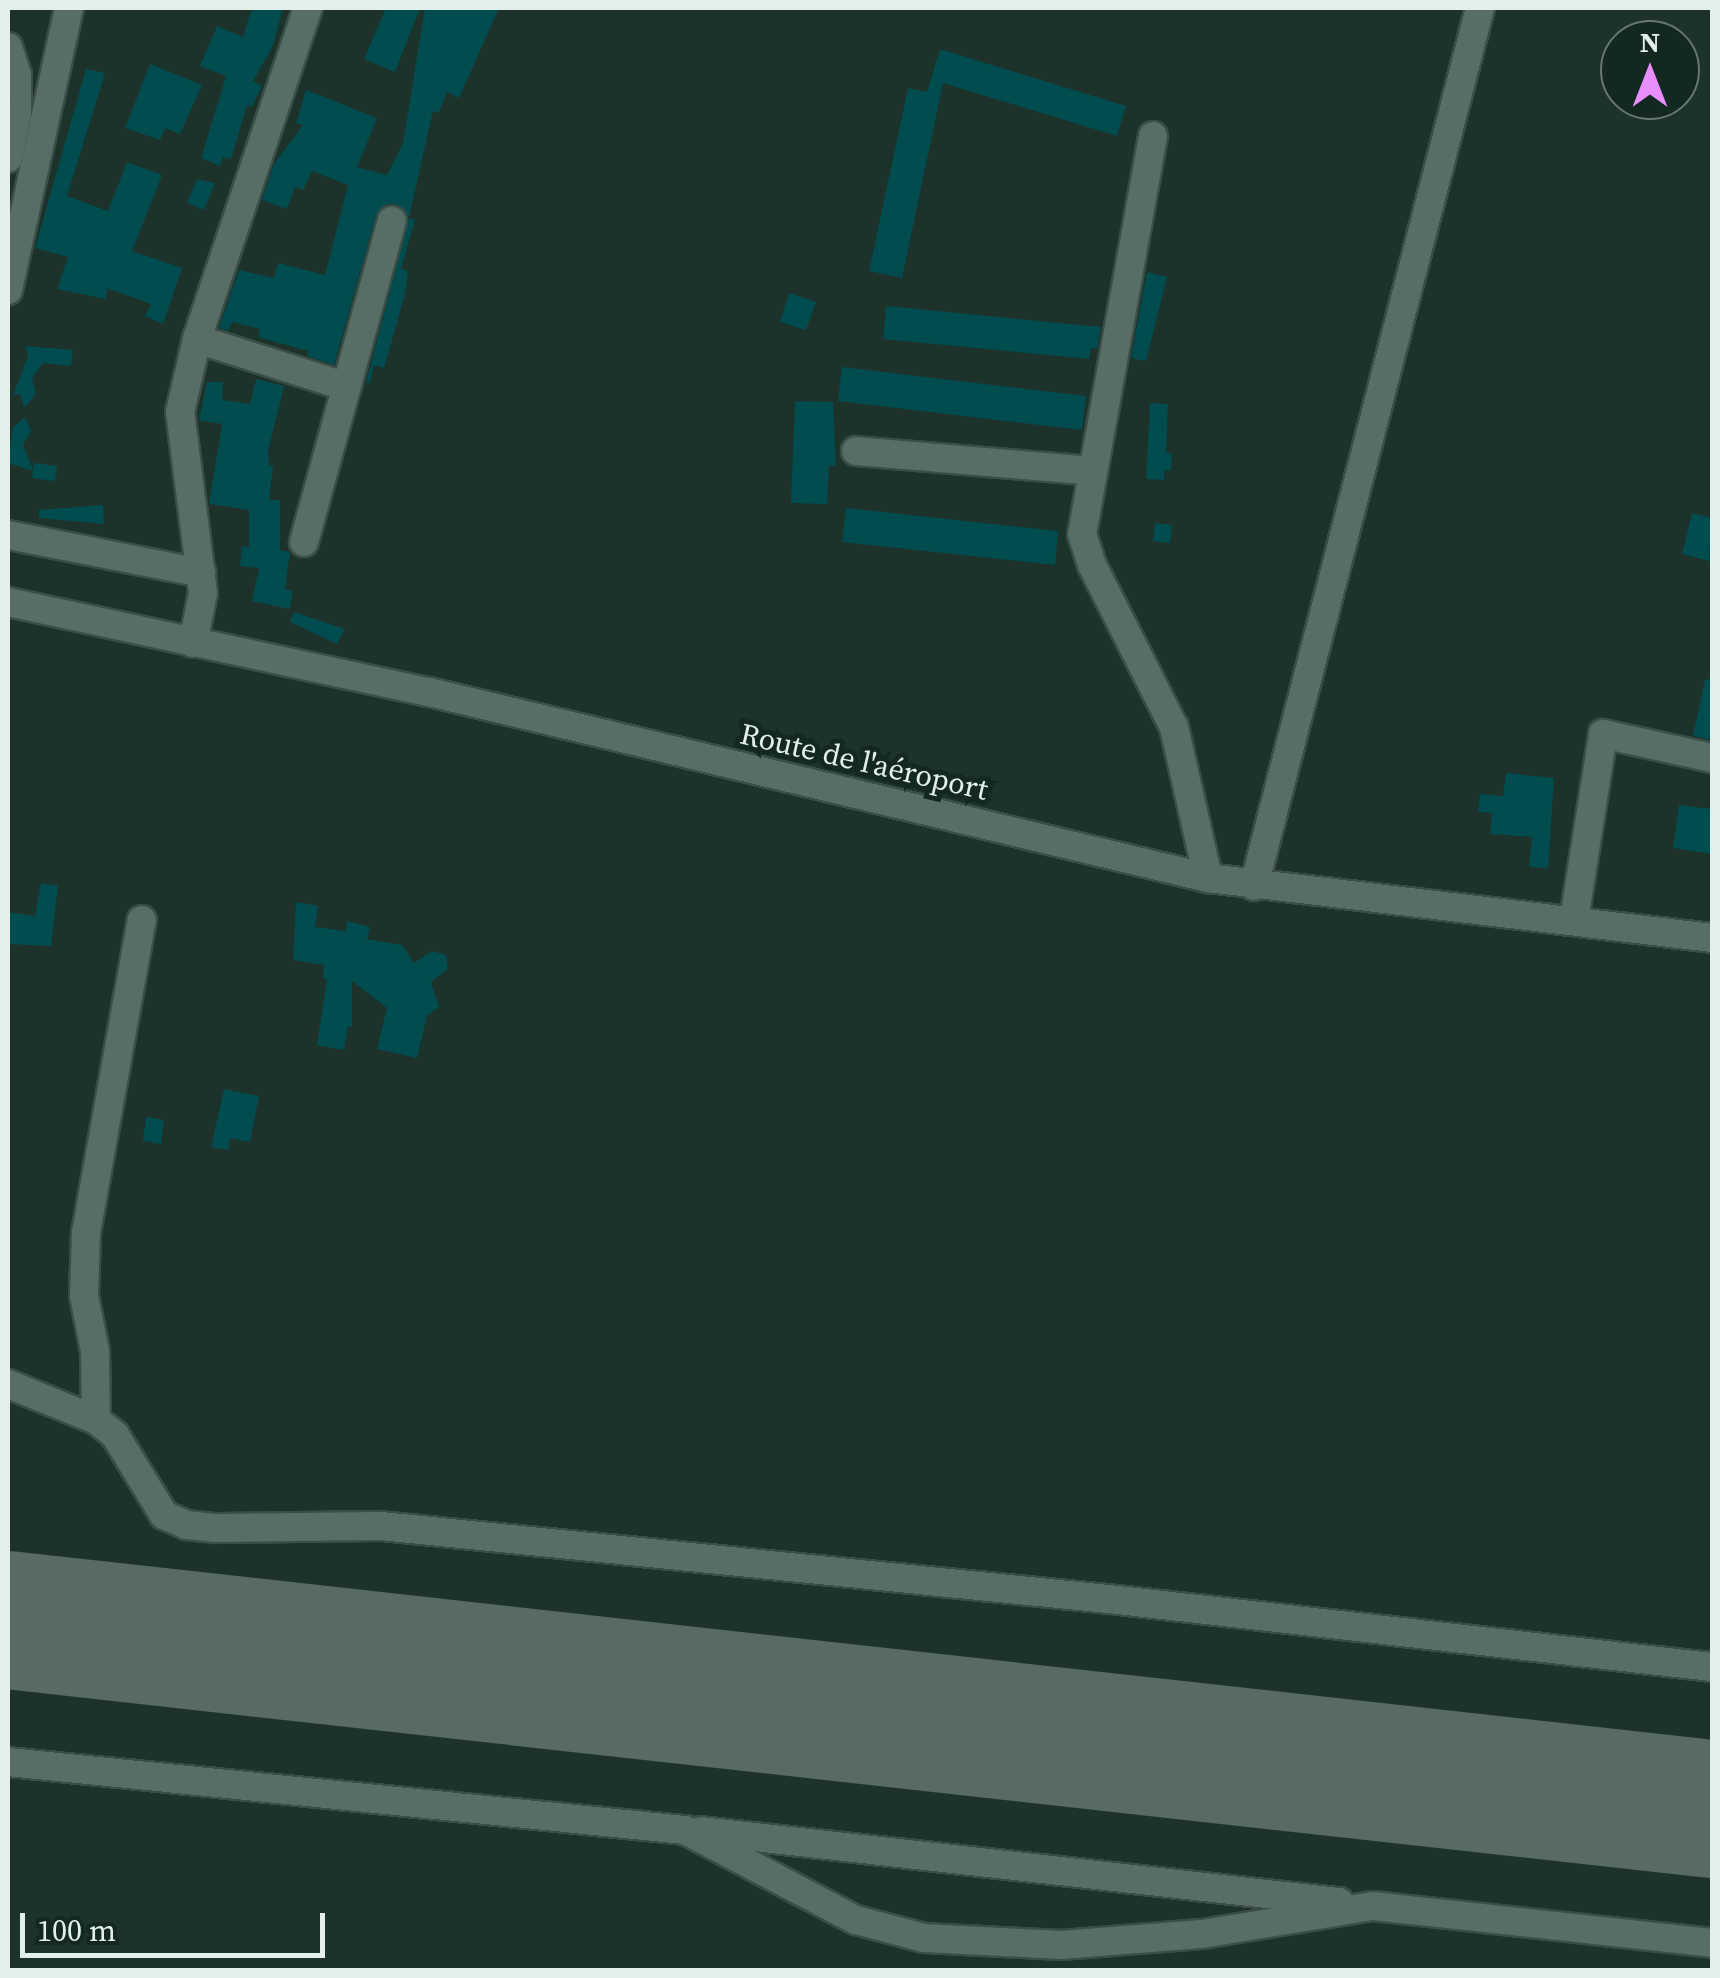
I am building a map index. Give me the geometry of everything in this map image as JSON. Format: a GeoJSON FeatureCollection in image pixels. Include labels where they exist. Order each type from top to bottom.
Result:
{"type":"FeatureCollection","features":[{"type":"Feature","properties":{"kind":"street"},"geometry":{"type":"LineString","coordinates":[[8,290],[69,8]]}},
{"type":"Feature","properties":{"kind":"street"},"geometry":{"type":"LineString","coordinates":[[192,643],[203,592],[180,412],[197,340],[308,8]]}},
{"type":"Feature","properties":{"kind":"street"},"geometry":{"type":"LineString","coordinates":[[1254,886],[1480,8]]}},
{"type":"Feature","properties":{"kind":"street"},"geometry":{"type":"LineString","coordinates":[[8,47],[17,75],[17,114],[8,158]]}},
{"type":"Feature","properties":{"kind":"street"},"geometry":{"type":"LineString","coordinates":[[1153,136],[1082,534],[1092,565],[1174,727],[1208,878]]}},
{"type":"Feature","properties":{"kind":"street"},"geometry":{"type":"LineString","coordinates":[[304,542],[392,221]]}},
{"type":"Feature","properties":{"kind":"street"},"geometry":{"type":"LineString","coordinates":[[197,340],[346,387]]}},
{"type":"Feature","properties":{"kind":"street"},"geometry":{"type":"LineString","coordinates":[[856,451],[1093,471]]}},
{"type":"Feature","properties":{"kind":"street"},"geometry":{"type":"LineString","coordinates":[[8,535],[201,573]]}},
{"type":"Feature","properties":{"kind":"street","name":"Route de l'aéroport"},"geometry":{"type":"LineString","coordinates":[[8,602],[377,680],[1208,878],[1712,938]]}},
{"type":"Feature","properties":{"kind":"street"},"geometry":{"type":"LineString","coordinates":[[1574,920],[1603,734],[1712,758]]}},
{"type":"Feature","properties":{"kind":"street"},"geometry":{"type":"LineString","coordinates":[[96,1420],[95,1351],[84,1296],[86,1233],[142,920]]}},
{"type":"Feature","properties":{"kind":"street"},"geometry":{"type":"LineString","coordinates":[[8,1384],[96,1420],[115,1435],[164,1515],[186,1525],[381,1526],[1118,1600],[1712,1667]]}},
{"type":"Feature","properties":{"kind":"street"},"geometry":{"type":"LineString","coordinates":[[8,1762],[685,1830],[1712,1943]]}},
{"type":"Feature","properties":{"kind":"street"},"geometry":{"type":"LineString","coordinates":[[685,1830],[856,1920],[924,1938],[1061,1945],[1202,1934],[1373,1906]]}},
{"type":"Feature","properties":{"kind":"building"},"geometry":{"type":"Polygon","coordinates":[[[252,8],[283,8],[273,46],[253,81],[262,86],[252,107],[247,105],[231,159],[223,157],[220,166],[201,158],[226,76],[200,66],[217,26],[243,37],[252,8]]]}},
{"type":"Feature","properties":{"kind":"building"},"geometry":{"type":"Polygon","coordinates":[[[386,8],[420,8],[395,72],[364,59],[386,8]]]}},
{"type":"Feature","properties":{"kind":"building"},"geometry":{"type":"Polygon","coordinates":[[[425,8],[499,8],[459,98],[447,92],[439,113],[433,111],[409,217],[396,204],[387,204],[376,215],[334,365],[307,356],[308,351],[258,337],[260,329],[232,322],[228,331],[219,328],[239,270],[274,278],[278,263],[325,275],[348,185],[312,171],[303,190],[295,187],[287,209],[262,200],[274,164],[303,125],[296,123],[306,90],[377,118],[357,167],[387,175],[403,143],[425,8]]]}},
{"type":"Feature","properties":{"kind":"building"},"geometry":{"type":"Polygon","coordinates":[[[940,49],[1126,106],[1117,136],[943,83],[902,278],[869,271],[908,88],[927,92],[940,49]]]}},
{"type":"Feature","properties":{"kind":"building"},"geometry":{"type":"Polygon","coordinates":[[[150,64],[202,85],[180,134],[165,128],[160,140],[125,128],[150,64]]]}},
{"type":"Feature","properties":{"kind":"building"},"geometry":{"type":"Polygon","coordinates":[[[86,69],[105,73],[67,196],[108,211],[127,162],[162,175],[132,251],[182,268],[163,324],[145,316],[151,304],[107,288],[106,299],[57,289],[68,257],[35,248],[86,69]]]}},
{"type":"Feature","properties":{"kind":"building"},"geometry":{"type":"Polygon","coordinates":[[[197,179],[215,183],[204,210],[187,203],[197,179]]]}},
{"type":"Feature","properties":{"kind":"building"},"geometry":{"type":"Polygon","coordinates":[[[409,218],[415,220],[401,269],[408,271],[405,294],[384,368],[374,365],[370,383],[366,383],[409,218]]]}},
{"type":"Feature","properties":{"kind":"building"},"geometry":{"type":"Polygon","coordinates":[[[1147,272],[1167,277],[1146,361],[1131,358],[1147,272]]]}},
{"type":"Feature","properties":{"kind":"building"},"geometry":{"type":"Polygon","coordinates":[[[789,293],[816,302],[806,330],[780,322],[789,293]]]}},
{"type":"Feature","properties":{"kind":"building"},"geometry":{"type":"Polygon","coordinates":[[[886,306],[1101,327],[1097,349],[1091,348],[1089,359],[883,339],[886,306]]]}},
{"type":"Feature","properties":{"kind":"building"},"geometry":{"type":"Polygon","coordinates":[[[25,346],[73,350],[71,366],[43,363],[32,378],[36,394],[24,408],[20,394],[13,395],[28,356],[25,346]]]}},
{"type":"Feature","properties":{"kind":"building"},"geometry":{"type":"Polygon","coordinates":[[[842,367],[1086,396],[1082,430],[838,401],[842,367]]]}},
{"type":"Feature","properties":{"kind":"building"},"geometry":{"type":"Polygon","coordinates":[[[256,379],[284,386],[268,451],[269,465],[273,466],[269,500],[280,500],[280,550],[290,552],[285,589],[293,591],[290,609],[252,601],[259,568],[240,566],[242,546],[249,547],[249,510],[209,504],[222,424],[199,420],[207,382],[223,382],[222,400],[250,404],[256,379]]]}},
{"type":"Feature","properties":{"kind":"building"},"geometry":{"type":"Polygon","coordinates":[[[795,401],[833,402],[836,466],[829,465],[827,504],[791,503],[795,401]]]}},
{"type":"Feature","properties":{"kind":"building"},"geometry":{"type":"Polygon","coordinates":[[[1150,403],[1168,404],[1166,453],[1172,453],[1171,471],[1165,470],[1164,480],[1146,479],[1150,403]]]}},
{"type":"Feature","properties":{"kind":"building"},"geometry":{"type":"Polygon","coordinates":[[[25,417],[31,431],[23,445],[33,470],[34,463],[57,466],[55,481],[32,478],[33,471],[8,463],[13,427],[25,417]]]}},
{"type":"Feature","properties":{"kind":"building"},"geometry":{"type":"Polygon","coordinates":[[[103,505],[104,524],[39,518],[39,510],[103,505]]]}},
{"type":"Feature","properties":{"kind":"building"},"geometry":{"type":"Polygon","coordinates":[[[846,508],[1058,531],[1055,565],[842,542],[846,508]]]}},
{"type":"Feature","properties":{"kind":"building"},"geometry":{"type":"Polygon","coordinates":[[[1692,513],[1712,518],[1709,561],[1682,554],[1692,513]]]}},
{"type":"Feature","properties":{"kind":"building"},"geometry":{"type":"Polygon","coordinates":[[[1155,523],[1172,525],[1170,543],[1153,541],[1155,523]]]}},
{"type":"Feature","properties":{"kind":"building"},"geometry":{"type":"Polygon","coordinates":[[[294,612],[345,629],[337,644],[290,622],[294,612]]]}},
{"type":"Feature","properties":{"kind":"building"},"geometry":{"type":"Polygon","coordinates":[[[1705,679],[1712,680],[1712,740],[1693,736],[1705,679]]]}},
{"type":"Feature","properties":{"kind":"building"},"geometry":{"type":"Polygon","coordinates":[[[1506,773],[1554,778],[1548,868],[1529,867],[1532,837],[1490,834],[1492,813],[1478,812],[1480,794],[1503,796],[1506,773]]]}},
{"type":"Feature","properties":{"kind":"building"},"geometry":{"type":"Polygon","coordinates":[[[1679,805],[1712,809],[1712,854],[1673,848],[1679,805]]]}},
{"type":"Feature","properties":{"kind":"building"},"geometry":{"type":"Polygon","coordinates":[[[41,883],[58,886],[51,946],[8,944],[8,912],[35,916],[41,883]]]}},
{"type":"Feature","properties":{"kind":"building"},"geometry":{"type":"Polygon","coordinates":[[[296,902],[318,906],[315,927],[346,931],[347,921],[370,927],[367,939],[402,945],[414,963],[432,951],[446,955],[448,969],[431,982],[439,1007],[427,1016],[417,1058],[377,1049],[387,1008],[352,981],[352,1027],[348,1026],[344,1050],[317,1045],[327,979],[323,979],[324,965],[293,960],[296,902]]]}},
{"type":"Feature","properties":{"kind":"building"},"geometry":{"type":"Polygon","coordinates":[[[224,1089],[259,1096],[250,1142],[230,1138],[228,1150],[211,1147],[224,1089]]]}},
{"type":"Feature","properties":{"kind":"building"},"geometry":{"type":"Polygon","coordinates":[[[146,1117],[164,1120],[161,1144],[143,1141],[146,1117]]]}},
{"type":"Feature","properties":{"kind":"runway"},"geometry":{"type":"LineString","coordinates":[[8,1620],[1712,1809]]}}]}
